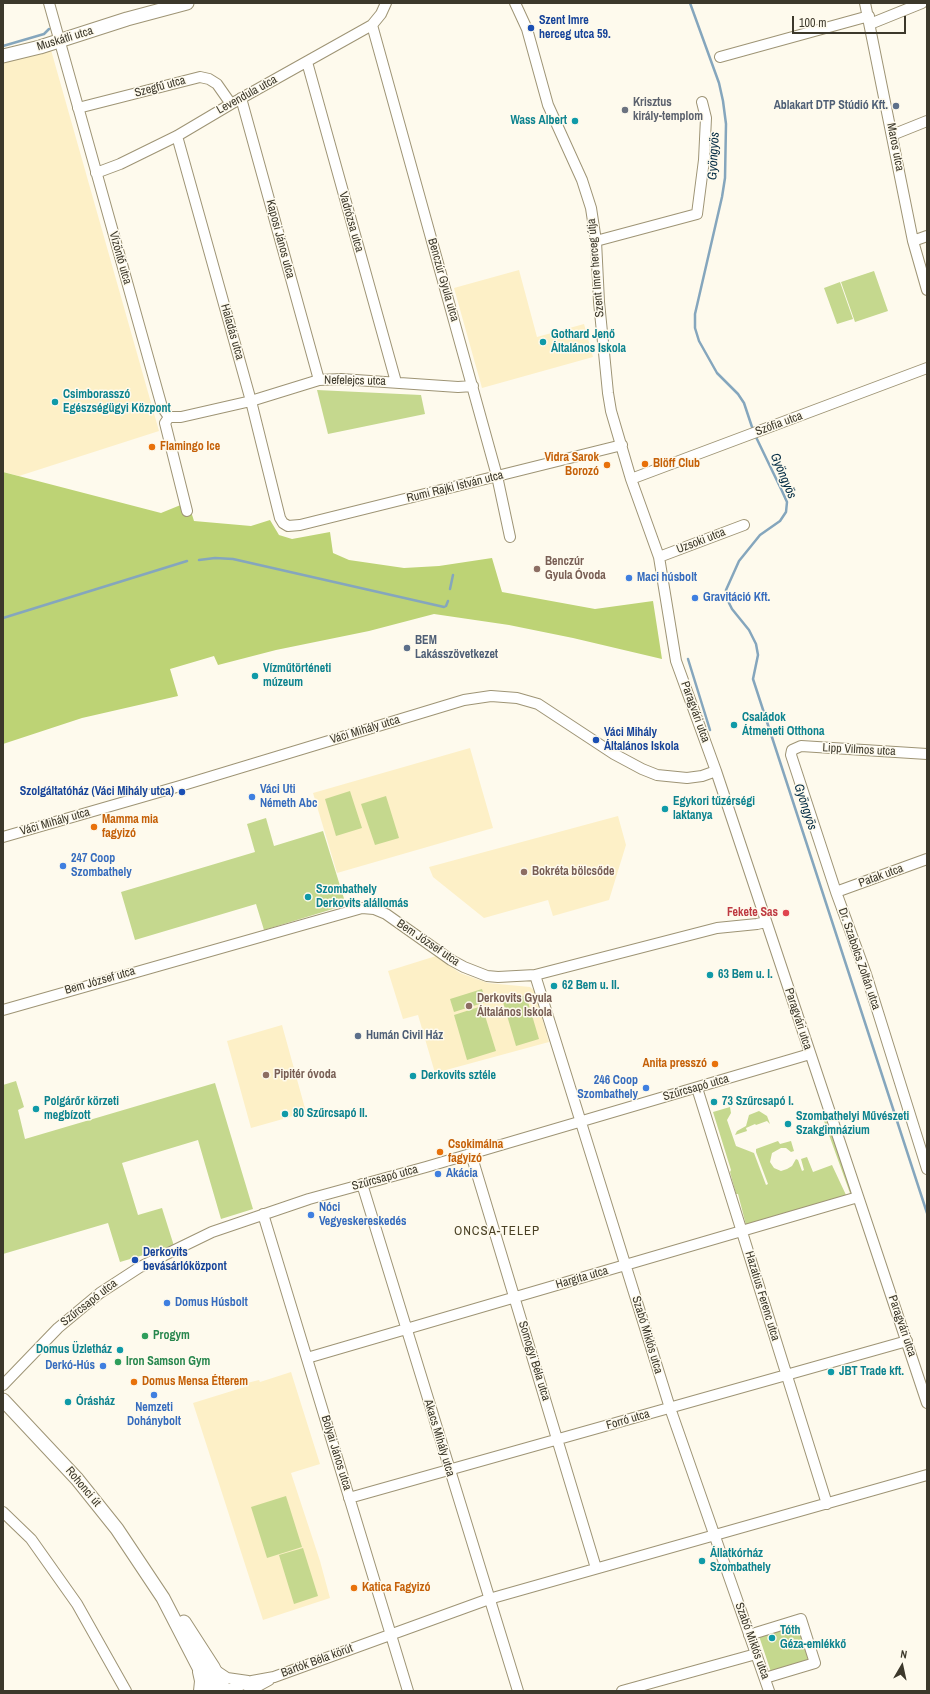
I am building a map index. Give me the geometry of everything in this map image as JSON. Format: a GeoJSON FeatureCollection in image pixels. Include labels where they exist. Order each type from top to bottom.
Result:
{"type":"FeatureCollection","features":[{"type":"Feature","properties":{"kind":"main road","name":"Muskátli utca"},"geometry":{"type":"LineString","coordinates":[[3,56],[99,24],[127,19],[187,3]]}},
{"type":"Feature","properties":{"kind":"main road","name":"Muskátli utca"},"geometry":{"type":"LineString","coordinates":[[3,52],[59,38]]}},
{"type":"Feature","properties":{"kind":"main road","name":"Rohonci út"},"geometry":{"type":"LineString","coordinates":[[3,1400],[36,1434],[97,1504],[176,1610],[213,1668],[225,1691]]}},
{"type":"Feature","properties":{"kind":"main road","name":"Rohonci út"},"geometry":{"type":"LineString","coordinates":[[154,1582],[211,1691]]}},
{"type":"Feature","properties":{"kind":"street","name":"Vízöntő utca"},"geometry":{"type":"LineString","coordinates":[[49,3],[162,407],[169,417]]}},
{"type":"Feature","properties":{"kind":"street","name":"Levendula utca"},"geometry":{"type":"LineString","coordinates":[[96,173],[120,164],[177,136],[241,98],[372,25],[386,3]]}},
{"type":"Feature","properties":{"kind":"street","name":"Szent Imre herceg útja"},"geometry":{"type":"LineString","coordinates":[[515,3],[527,29],[555,123],[587,193],[596,241],[599,302],[608,393],[632,479],[659,557],[670,635]]}},
{"type":"Feature","properties":{"kind":"street","name":"Maros utca"},"geometry":{"type":"LineString","coordinates":[[865,3],[914,241],[927,290]]}},
{"type":"Feature","properties":{"kind":"street"},"geometry":{"type":"LineString","coordinates":[[720,57],[869,20],[922,3]]}},
{"type":"Feature","properties":{"kind":"street","name":"Benczúr Gyula utca"},"geometry":{"type":"LineString","coordinates":[[372,25],[473,386],[497,476],[510,537]]}},
{"type":"Feature","properties":{"kind":"street","name":"Vadrózsa utca"},"geometry":{"type":"LineString","coordinates":[[307,62],[396,382]]}},
{"type":"Feature","properties":{"kind":"street","name":"Szegfű utca"},"geometry":{"type":"LineString","coordinates":[[78,108],[200,77],[209,79],[217,84],[231,104]]}},
{"type":"Feature","properties":{"kind":"street","name":"Kaposi János utca"},"geometry":{"type":"LineString","coordinates":[[241,98],[319,380]]}},
{"type":"Feature","properties":{"kind":"street"},"geometry":{"type":"LineString","coordinates":[[596,241],[697,214],[704,160],[706,118],[702,102]]}},
{"type":"Feature","properties":{"kind":"street"},"geometry":{"type":"LineString","coordinates":[[892,135],[927,121]]}},
{"type":"Feature","properties":{"kind":"street","name":"Haladás utca"},"geometry":{"type":"LineString","coordinates":[[177,136],[251,401],[280,518],[283,523],[288,526]]}},
{"type":"Feature","properties":{"kind":"street"},"geometry":{"type":"LineString","coordinates":[[914,241],[927,236]]}},
{"type":"Feature","properties":{"kind":"street","name":"Szófia utca"},"geometry":{"type":"LineString","coordinates":[[632,479],[927,368]]}},
{"type":"Feature","properties":{"kind":"street","name":"Nefelejcs utca"},"geometry":{"type":"LineString","coordinates":[[169,417],[181,417],[251,401],[319,380],[396,382],[458,387],[473,386]]}},
{"type":"Feature","properties":{"kind":"street"},"geometry":{"type":"LineString","coordinates":[[169,417],[164,423],[187,511]]}},
{"type":"Feature","properties":{"kind":"street","name":"Rumi Rajki István utca"},"geometry":{"type":"LineString","coordinates":[[288,526],[300,525],[622,445]]}},
{"type":"Feature","properties":{"kind":"street","name":"Uzsoki utca"},"geometry":{"type":"LineString","coordinates":[[659,557],[744,525]]}},
{"type":"Feature","properties":{"kind":"street","name":"Paragvári utca"},"geometry":{"type":"LineString","coordinates":[[670,635],[676,661],[716,771],[927,1403]]}},
{"type":"Feature","properties":{"kind":"street","name":"Váci Mihály utca"},"geometry":{"type":"LineString","coordinates":[[3,837],[180,786],[464,700],[490,696],[517,698],[538,704],[614,754],[657,775],[687,778],[702,776],[716,771]]}},
{"type":"Feature","properties":{"kind":"street","name":"Lipp Vilmos utca"},"geometry":{"type":"LineString","coordinates":[[792,750],[802,746],[927,754]]}},
{"type":"Feature","properties":{"kind":"street","name":"Dr. Szabolcs Zoltán utca"},"geometry":{"type":"LineString","coordinates":[[792,750],[792,760],[836,892],[866,974],[927,1169]]}},
{"type":"Feature","properties":{"kind":"street","name":"Patak utca"},"geometry":{"type":"LineString","coordinates":[[836,892],[927,859]]}},
{"type":"Feature","properties":{"kind":"street","name":"Bem József utca"},"geometry":{"type":"LineString","coordinates":[[3,1010],[362,908],[374,909],[386,914],[451,960],[476,973],[498,977],[535,975],[717,928],[766,922]]}},
{"type":"Feature","properties":{"kind":"street","name":"Szabó Miklós utca"},"geometry":{"type":"LineString","coordinates":[[535,975],[670,1408],[713,1535],[769,1691]]}},
{"type":"Feature","properties":{"kind":"street","name":"Szűrcsapó utca"},"geometry":{"type":"LineString","coordinates":[[3,1384],[58,1328],[94,1298],[140,1267],[188,1243],[263,1214],[810,1054]]}},
{"type":"Feature","properties":{"kind":"street","name":"Hazatius Ferenc utca"},"geometry":{"type":"LineString","coordinates":[[697,1088],[827,1504]]}},
{"type":"Feature","properties":{"kind":"street","name":"Somogyi Béla utca"},"geometry":{"type":"LineString","coordinates":[[471,1154],[596,1568]]}},
{"type":"Feature","properties":{"kind":"street","name":"Akacs Mihály utca"},"geometry":{"type":"LineString","coordinates":[[362,1184],[518,1691]]}},
{"type":"Feature","properties":{"kind":"street","name":"Hargita utca"},"geometry":{"type":"LineString","coordinates":[[307,1358],[858,1197]]}},
{"type":"Feature","properties":{"kind":"street","name":"Bolyai János utca"},"geometry":{"type":"LineString","coordinates":[[263,1214],[408,1691]]}},
{"type":"Feature","properties":{"kind":"street","name":"Forró utca"},"geometry":{"type":"LineString","coordinates":[[349,1498],[907,1341]]}},
{"type":"Feature","properties":{"kind":"street","name":"Bartók Béla körút"},"geometry":{"type":"LineString","coordinates":[[225,1691],[252,1688],[274,1677],[489,1598],[927,1475]]}},
{"type":"Feature","properties":{"kind":"street"},"geometry":{"type":"LineString","coordinates":[[3,1512],[31,1539],[77,1604],[126,1691]]}},
{"type":"Feature","properties":{"kind":"street"},"geometry":{"type":"LineString","coordinates":[[749,1634],[802,1618],[815,1663],[765,1678]]}},
{"type":"Feature","properties":{"kind":"street"},"geometry":{"type":"LineString","coordinates":[[183,1636],[199,1674],[198,1691]]}},
{"type":"Feature","properties":{"kind":"street"},"geometry":{"type":"LineString","coordinates":[[622,1691],[756,1654]]}},
{"type":"Feature","properties":{"kind":"street"},"geometry":{"type":"LineString","coordinates":[[213,1668],[227,1678],[252,1688]]}},
{"type":"Feature","properties":{"kind":"shaded area"},"geometry":{"type":"Polygon","coordinates":[[[51,50],[159,431],[19,476],[3,472],[3,63],[51,50]]]}},
{"type":"Feature","properties":{"kind":"shaded area"},"geometry":{"type":"Polygon","coordinates":[[[519,270],[537,337],[584,324],[593,357],[482,388],[454,288],[519,270]]]}},
{"type":"Feature","properties":{"kind":"shaded area"},"geometry":{"type":"Polygon","coordinates":[[[470,748],[493,828],[337,873],[313,793],[470,748]]]}},
{"type":"Feature","properties":{"kind":"shaded area","name":"Bokréta bölcsőde"},"geometry":{"type":"Polygon","coordinates":[[[618,816],[626,845],[609,900],[553,916],[548,900],[484,918],[433,877],[429,867],[618,816]]]}},
{"type":"Feature","properties":{"kind":"shaded area","name":"Derkovits Gyula Általános Iskola"},"geometry":{"type":"Polygon","coordinates":[[[436,956],[460,973],[488,983],[530,987],[534,990],[549,1042],[435,1073],[418,1015],[403,1019],[388,971],[436,956]]]}},
{"type":"Feature","properties":{"kind":"shaded area","name":"Pipitér óvoda"},"geometry":{"type":"Polygon","coordinates":[[[282,1025],[306,1112],[289,1117],[287,1109],[280,1111],[283,1119],[251,1128],[227,1041],[282,1025]]]}},
{"type":"Feature","properties":{"kind":"shaded area"},"geometry":{"type":"Polygon","coordinates":[[[291,1372],[320,1464],[291,1473],[320,1561],[330,1598],[263,1620],[193,1403],[248,1386],[247,1383],[259,1380],[260,1382],[291,1372]]]}},
{"type":"Feature","properties":{"kind":"green space"},"geometry":{"type":"Polygon","coordinates":[[[874,271],[888,311],[855,322],[841,282],[874,271]]]}},
{"type":"Feature","properties":{"kind":"green space"},"geometry":{"type":"Polygon","coordinates":[[[840,282],[853,319],[837,324],[824,288],[840,282]]]}},
{"type":"Feature","properties":{"kind":"green space"},"geometry":{"type":"Polygon","coordinates":[[[317,390],[421,395],[425,414],[328,434],[317,390]]]}},
{"type":"Feature","properties":{"kind":"green space"},"geometry":{"type":"Polygon","coordinates":[[[3,472],[161,513],[188,502],[194,521],[251,526],[270,520],[279,535],[292,539],[330,532],[333,553],[349,560],[404,568],[439,566],[492,558],[502,592],[595,609],[653,601],[662,659],[509,625],[434,614],[369,631],[276,650],[218,665],[214,656],[170,669],[178,696],[82,718],[3,744],[3,472]]]}},
{"type":"Feature","properties":{"kind":"green space"},"geometry":{"type":"Polygon","coordinates":[[[350,791],[362,828],[336,836],[325,799],[350,791]]]}},
{"type":"Feature","properties":{"kind":"green space"},"geometry":{"type":"Polygon","coordinates":[[[386,796],[399,838],[375,845],[361,804],[386,796]]]}},
{"type":"Feature","properties":{"kind":"green space"},"geometry":{"type":"Polygon","coordinates":[[[266,818],[274,846],[323,831],[346,905],[264,930],[256,904],[135,940],[121,892],[255,852],[247,824],[266,818]]]}},
{"type":"Feature","properties":{"kind":"green space"},"geometry":{"type":"Polygon","coordinates":[[[482,989],[486,1002],[454,1012],[450,999],[482,989]]]}},
{"type":"Feature","properties":{"kind":"green space"},"geometry":{"type":"Polygon","coordinates":[[[526,995],[539,1039],[516,1046],[503,1002],[526,995]]]}},
{"type":"Feature","properties":{"kind":"green space"},"geometry":{"type":"Polygon","coordinates":[[[482,1006],[496,1051],[467,1060],[454,1015],[482,1006]]]}},
{"type":"Feature","properties":{"kind":"green space"},"geometry":{"type":"Polygon","coordinates":[[[16,1081],[24,1107],[18,1110],[25,1139],[215,1083],[253,1209],[221,1219],[198,1140],[122,1163],[138,1215],[162,1208],[174,1246],[120,1262],[108,1223],[3,1254],[3,1085],[16,1081]]]}},
{"type":"Feature","properties":{"kind":"green space"},"geometry":{"type":"Polygon","coordinates":[[[730,1107],[731,1113],[727,1120],[736,1146],[754,1153],[766,1185],[768,1184],[756,1149],[778,1141],[780,1144],[791,1141],[794,1151],[791,1152],[786,1148],[781,1148],[772,1153],[770,1162],[774,1168],[781,1171],[787,1169],[792,1166],[796,1159],[798,1160],[802,1171],[804,1170],[801,1159],[807,1157],[813,1172],[832,1165],[846,1195],[746,1225],[713,1112],[730,1107]]]}},
{"type":"Feature","properties":{"kind":"green space"},"geometry":{"type":"Polygon","coordinates":[[[759,1111],[767,1116],[770,1124],[767,1121],[756,1125],[755,1124],[746,1128],[747,1131],[735,1135],[737,1131],[746,1126],[749,1115],[759,1111]]]}},
{"type":"Feature","properties":{"kind":"green space"},"geometry":{"type":"Polygon","coordinates":[[[826,1120],[852,1191],[851,1196],[824,1121],[826,1120]]]}},
{"type":"Feature","properties":{"kind":"green space"},"geometry":{"type":"Polygon","coordinates":[[[286,1496],[302,1547],[267,1558],[251,1507],[286,1496]]]}},
{"type":"Feature","properties":{"kind":"green space"},"geometry":{"type":"Polygon","coordinates":[[[303,1548],[318,1596],[294,1604],[279,1555],[303,1548]]]}},
{"type":"Feature","properties":{"kind":"green space"},"geometry":{"type":"Polygon","coordinates":[[[801,1620],[814,1661],[772,1675],[758,1633],[801,1620]]]}},
{"type":"Feature","properties":{"kind":"waterway","name":"Gyöngyös"},"geometry":{"type":"LineString","coordinates":[[690,3],[719,83],[726,124],[725,178],[695,314],[695,328],[699,341],[717,373],[738,394],[744,403],[753,430]]}},
{"type":"Feature","properties":{"kind":"waterway"},"geometry":{"type":"LineString","coordinates":[[3,46],[44,34],[49,29]]}},
{"type":"Feature","properties":{"kind":"waterway","name":"Gyöngyös"},"geometry":{"type":"LineString","coordinates":[[755,435],[787,502],[786,512],[780,521],[760,535],[739,561],[726,590],[727,599],[732,609],[749,630],[756,644],[758,655],[753,679],[927,1213]]}},
{"type":"Feature","properties":{"kind":"waterway"},"geometry":{"type":"LineString","coordinates":[[199,560],[215,558],[233,559],[444,607],[448,601]]}},
{"type":"Feature","properties":{"kind":"waterway"},"geometry":{"type":"LineString","coordinates":[[3,618],[187,561]]}},
{"type":"Feature","properties":{"kind":"waterway"},"geometry":{"type":"LineString","coordinates":[[450,589],[453,575]]}},
{"type":"Feature","properties":{"kind":"waterway"},"geometry":{"type":"LineString","coordinates":[[688,659],[710,730]]}},
{"type":"Feature","properties":{"kind":"place","name":"Szent Imre herceg utca 59."},"geometry":{"type":"Point","coordinates":[531,28]}},
{"type":"Feature","properties":{"kind":"place","name":"Ablakart DTP Stúdió Kft."},"geometry":{"type":"Point","coordinates":[896,106]}},
{"type":"Feature","properties":{"kind":"place","name":"Krisztus király-templom"},"geometry":{"type":"Point","coordinates":[625,110]}},
{"type":"Feature","properties":{"kind":"place","name":"Wass Albert"},"geometry":{"type":"Point","coordinates":[575,121]}},
{"type":"Feature","properties":{"kind":"place","name":"Gothard Jenő Általános Iskola"},"geometry":{"type":"Point","coordinates":[543,342]}},
{"type":"Feature","properties":{"kind":"place","name":"Csimborasszó Egészségügyi Központ"},"geometry":{"type":"Point","coordinates":[55,402]}},
{"type":"Feature","properties":{"kind":"place","name":"Flamingo Ice"},"geometry":{"type":"Point","coordinates":[152,447]}},
{"type":"Feature","properties":{"kind":"place","name":"Blöff Club"},"geometry":{"type":"Point","coordinates":[645,464]}},
{"type":"Feature","properties":{"kind":"place","name":"Vidra Sarok Borozó"},"geometry":{"type":"Point","coordinates":[607,465]}},
{"type":"Feature","properties":{"kind":"place","name":"Benczúr Gyula Óvoda"},"geometry":{"type":"Point","coordinates":[537,569]}},
{"type":"Feature","properties":{"kind":"place","name":"Maci húsbolt"},"geometry":{"type":"Point","coordinates":[629,578]}},
{"type":"Feature","properties":{"kind":"place","name":"Gravitáció Kft."},"geometry":{"type":"Point","coordinates":[695,598]}},
{"type":"Feature","properties":{"kind":"place","name":"BEM Lakásszövetkezet"},"geometry":{"type":"Point","coordinates":[407,648]}},
{"type":"Feature","properties":{"kind":"place","name":"Vízműtörténeti múzeum"},"geometry":{"type":"Point","coordinates":[255,676]}},
{"type":"Feature","properties":{"kind":"place","name":"Családok Átmeneti Otthona"},"geometry":{"type":"Point","coordinates":[734,725]}},
{"type":"Feature","properties":{"kind":"place","name":"Váci Mihály Általános Iskola"},"geometry":{"type":"Point","coordinates":[596,740]}},
{"type":"Feature","properties":{"kind":"place","name":"Szolgáltatóház (Váci Mihály utca)"},"geometry":{"type":"Point","coordinates":[182,792]}},
{"type":"Feature","properties":{"kind":"place","name":"Váci Uti Németh Abc"},"geometry":{"type":"Point","coordinates":[252,797]}},
{"type":"Feature","properties":{"kind":"place","name":"Egykori tűzérségi laktanya"},"geometry":{"type":"Point","coordinates":[665,809]}},
{"type":"Feature","properties":{"kind":"place","name":"Mamma mia fagyizó"},"geometry":{"type":"Point","coordinates":[94,827]}},
{"type":"Feature","properties":{"kind":"place","name":"247 Coop Szombathely"},"geometry":{"type":"Point","coordinates":[63,866]}},
{"type":"Feature","properties":{"kind":"place","name":"Bokréta bölcsőde"},"geometry":{"type":"Point","coordinates":[524,872]}},
{"type":"Feature","properties":{"kind":"place","name":"Szombathely Derkovits alállomás"},"geometry":{"type":"Point","coordinates":[308,897]}},
{"type":"Feature","properties":{"kind":"place","name":"Fekete Sas"},"geometry":{"type":"Point","coordinates":[786,913]}},
{"type":"Feature","properties":{"kind":"place","name":"63 Bem u. I."},"geometry":{"type":"Point","coordinates":[710,975]}},
{"type":"Feature","properties":{"kind":"place","name":"62 Bem u. II."},"geometry":{"type":"Point","coordinates":[554,986]}},
{"type":"Feature","properties":{"kind":"place","name":"Derkovits Gyula Általános Iskola"},"geometry":{"type":"Point","coordinates":[469,1006]}},
{"type":"Feature","properties":{"kind":"place","name":"Humán Civil Ház"},"geometry":{"type":"Point","coordinates":[358,1036]}},
{"type":"Feature","properties":{"kind":"place","name":"Anita presszó"},"geometry":{"type":"Point","coordinates":[715,1064]}},
{"type":"Feature","properties":{"kind":"place","name":"Pipitér óvoda"},"geometry":{"type":"Point","coordinates":[266,1075]}},
{"type":"Feature","properties":{"kind":"place","name":"Derkovits sztéle"},"geometry":{"type":"Point","coordinates":[413,1076]}},
{"type":"Feature","properties":{"kind":"place","name":"246 Coop Szombathely"},"geometry":{"type":"Point","coordinates":[646,1088]}},
{"type":"Feature","properties":{"kind":"place","name":"73 Szűrcsapó I."},"geometry":{"type":"Point","coordinates":[714,1102]}},
{"type":"Feature","properties":{"kind":"place","name":"Polgárőr körzeti megbízott"},"geometry":{"type":"Point","coordinates":[36,1109]}},
{"type":"Feature","properties":{"kind":"place","name":"80 Szűrcsapó II."},"geometry":{"type":"Point","coordinates":[285,1114]}},
{"type":"Feature","properties":{"kind":"place","name":"Szombathelyi Művészeti Szakgimnázium"},"geometry":{"type":"Point","coordinates":[788,1124]}},
{"type":"Feature","properties":{"kind":"place","name":"Csokimálna fagyizó"},"geometry":{"type":"Point","coordinates":[440,1152]}},
{"type":"Feature","properties":{"kind":"place","name":"Akácia"},"geometry":{"type":"Point","coordinates":[438,1174]}},
{"type":"Feature","properties":{"kind":"place","name":"Nóci Vegyeskereskedés"},"geometry":{"type":"Point","coordinates":[311,1215]}},
{"type":"Feature","properties":{"kind":"place","name":"Derkovits bevásárlóközpont"},"geometry":{"type":"Point","coordinates":[135,1260]}},
{"type":"Feature","properties":{"kind":"place","name":"Domus Húsbolt"},"geometry":{"type":"Point","coordinates":[167,1303]}},
{"type":"Feature","properties":{"kind":"place","name":"Progym"},"geometry":{"type":"Point","coordinates":[145,1336]}},
{"type":"Feature","properties":{"kind":"place","name":"Domus Üzletház"},"geometry":{"type":"Point","coordinates":[120,1350]}},
{"type":"Feature","properties":{"kind":"place","name":"Iron Samson Gym"},"geometry":{"type":"Point","coordinates":[118,1362]}},
{"type":"Feature","properties":{"kind":"place","name":"Derkó-Hús"},"geometry":{"type":"Point","coordinates":[103,1366]}},
{"type":"Feature","properties":{"kind":"place","name":"JBT Trade kft."},"geometry":{"type":"Point","coordinates":[831,1372]}},
{"type":"Feature","properties":{"kind":"place","name":"Domus Mensa Étterem"},"geometry":{"type":"Point","coordinates":[134,1382]}},
{"type":"Feature","properties":{"kind":"place","name":"Nemzeti Dohánybolt"},"geometry":{"type":"Point","coordinates":[154,1395]}},
{"type":"Feature","properties":{"kind":"place","name":"Órásház"},"geometry":{"type":"Point","coordinates":[68,1402]}},
{"type":"Feature","properties":{"kind":"place","name":"Állatkórház Szombathely"},"geometry":{"type":"Point","coordinates":[702,1561]}},
{"type":"Feature","properties":{"kind":"place","name":"Katica Fagyizó"},"geometry":{"type":"Point","coordinates":[354,1588]}},
{"type":"Feature","properties":{"kind":"place","name":"Tóth Géza-emlékkő"},"geometry":{"type":"Point","coordinates":[772,1638]}},
{"type":"Feature","properties":{"kind":"district","name":"ONCSA-TELEP"},"geometry":{"type":"Point","coordinates":[497,1232]}}]}
